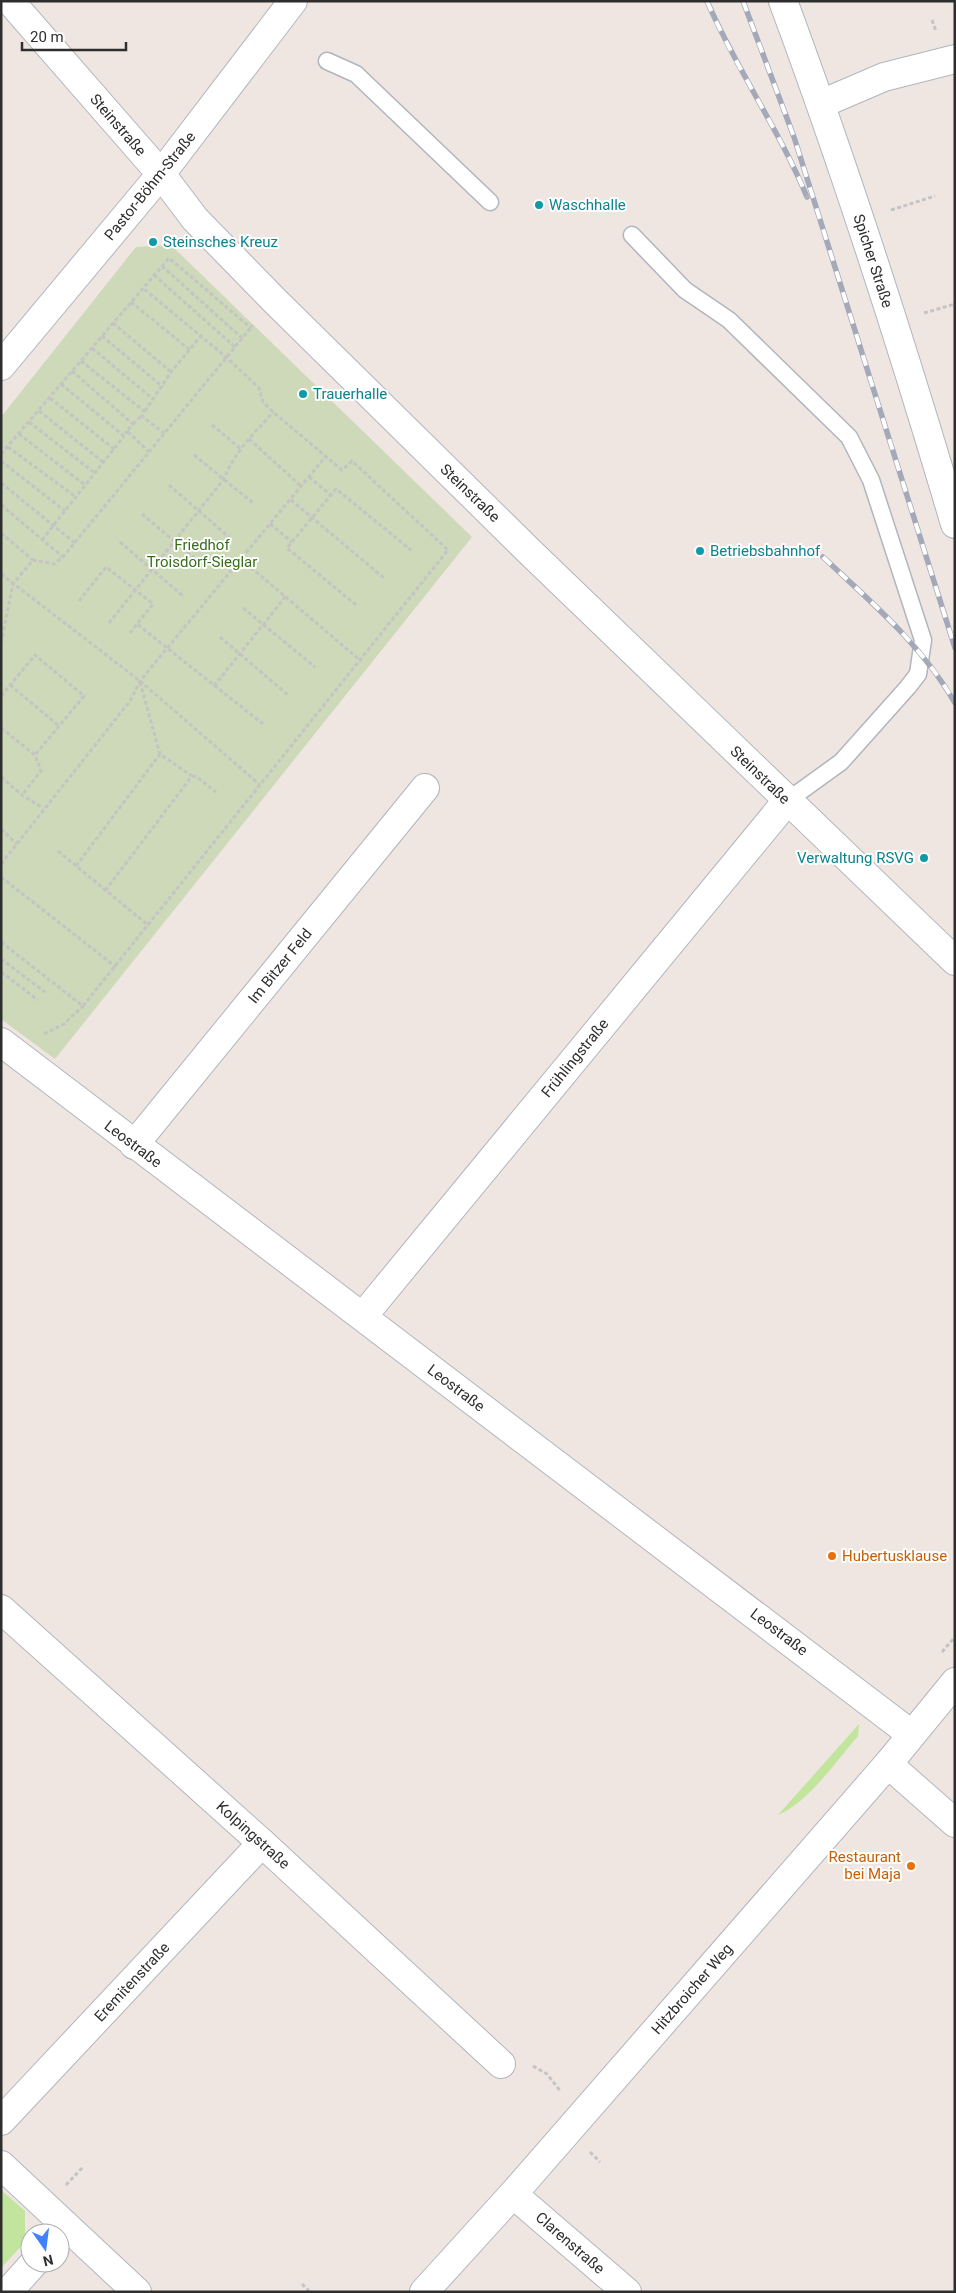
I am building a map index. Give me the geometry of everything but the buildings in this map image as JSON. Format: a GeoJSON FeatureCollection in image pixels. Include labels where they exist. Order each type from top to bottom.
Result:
{"type":"FeatureCollection","features":[{"type":"Feature","properties":{"kind":"street","name":"Steinstraße"},"geometry":{"type":"LineString","coordinates":[[10,1],[161,174],[195,219],[274,300],[786,801],[955,961]]}},
{"type":"Feature","properties":{"kind":"street","name":"Pastor-Böhm-Straße"},"geometry":{"type":"LineString","coordinates":[[1,366],[161,174],[293,1]]}},
{"type":"Feature","properties":{"kind":"street","name":"Spicher Straße"},"geometry":{"type":"LineString","coordinates":[[782,1],[821,104],[955,524]]}},
{"type":"Feature","properties":{"kind":"street"},"geometry":{"type":"LineString","coordinates":[[821,104],[884,77],[955,59]]}},
{"type":"Feature","properties":{"kind":"street","name":"Im Bitzer Feld"},"geometry":{"type":"LineString","coordinates":[[134,1145],[425,788]]}},
{"type":"Feature","properties":{"kind":"street","name":"Frühlingstraße"},"geometry":{"type":"LineString","coordinates":[[363,1316],[786,801]]}},
{"type":"Feature","properties":{"kind":"street","name":"Leostraße"},"geometry":{"type":"LineString","coordinates":[[1,1042],[911,1734]]}},
{"type":"Feature","properties":{"kind":"street","name":"Kolpingstraße"},"geometry":{"type":"LineString","coordinates":[[1,1609],[262,1843],[501,2064]]}},
{"type":"Feature","properties":{"kind":"street","name":"Hitzbroicher Weg"},"geometry":{"type":"LineString","coordinates":[[424,2292],[513,2194],[888,1764],[955,1682]]}},
{"type":"Feature","properties":{"kind":"street"},"geometry":{"type":"LineString","coordinates":[[888,1764],[955,1822]]}},
{"type":"Feature","properties":{"kind":"street","name":"Eremitenstraße"},"geometry":{"type":"LineString","coordinates":[[1,2121],[262,1843]]}},
{"type":"Feature","properties":{"kind":"street"},"geometry":{"type":"LineString","coordinates":[[1,2165],[56,2223]]}},
{"type":"Feature","properties":{"kind":"street","name":"Clarenstraße"},"geometry":{"type":"LineString","coordinates":[[513,2194],[627,2292]]}},
{"type":"Feature","properties":{"kind":"street"},"geometry":{"type":"LineString","coordinates":[[70,2236],[138,2292]]}},
{"type":"Feature","properties":{"kind":"street"},"geometry":{"type":"LineString","coordinates":[[8,2292],[25,2273]]}},
{"type":"Feature","properties":{"kind":"lane"},"geometry":{"type":"LineString","coordinates":[[327,61],[356,74],[490,202]]}},
{"type":"Feature","properties":{"kind":"lane"},"geometry":{"type":"LineString","coordinates":[[632,235],[684,290],[729,320],[849,437],[871,480],[923,640],[918,674],[908,688],[841,762],[786,801]]}},
{"type":"Feature","properties":{"kind":"path"},"geometry":{"type":"LineString","coordinates":[[859,221],[935,196]]}},
{"type":"Feature","properties":{"kind":"path"},"geometry":{"type":"LineString","coordinates":[[1,454],[169,258],[251,328]]}},
{"type":"Feature","properties":{"kind":"path"},"geometry":{"type":"LineString","coordinates":[[162,266],[242,338]]}},
{"type":"Feature","properties":{"kind":"path"},"geometry":{"type":"LineString","coordinates":[[154,275],[235,346]]}},
{"type":"Feature","properties":{"kind":"path"},"geometry":{"type":"LineString","coordinates":[[41,1036],[64,1024],[83,1006],[149,926],[259,784],[361,661],[448,550],[352,461],[342,470],[273,412],[263,402],[259,388],[226,357],[200,338],[143,288]]}},
{"type":"Feature","properties":{"kind":"path"},"geometry":{"type":"LineString","coordinates":[[1,533],[33,560],[54,564],[63,557],[274,300]]}},
{"type":"Feature","properties":{"kind":"path"},"geometry":{"type":"LineString","coordinates":[[131,302],[190,350]]}},
{"type":"Feature","properties":{"kind":"path"},"geometry":{"type":"LineString","coordinates":[[113,323],[171,372]]}},
{"type":"Feature","properties":{"kind":"path"},"geometry":{"type":"LineString","coordinates":[[102,336],[163,387]]}},
{"type":"Feature","properties":{"kind":"path"},"geometry":{"type":"LineString","coordinates":[[42,540],[126,432],[142,416],[163,387],[171,372],[200,338]]}},
{"type":"Feature","properties":{"kind":"path"},"geometry":{"type":"LineString","coordinates":[[92,348],[153,399]]}},
{"type":"Feature","properties":{"kind":"path"},"geometry":{"type":"LineString","coordinates":[[81,361],[144,411]]}},
{"type":"Feature","properties":{"kind":"path"},"geometry":{"type":"LineString","coordinates":[[72,371],[133,424]]}},
{"type":"Feature","properties":{"kind":"path"},"geometry":{"type":"LineString","coordinates":[[61,384],[124,436]]}},
{"type":"Feature","properties":{"kind":"path"},"geometry":{"type":"LineString","coordinates":[[50,398],[114,449]]}},
{"type":"Feature","properties":{"kind":"path"},"geometry":{"type":"LineString","coordinates":[[38,410],[104,462]]}},
{"type":"Feature","properties":{"kind":"path"},"geometry":{"type":"LineString","coordinates":[[109,623],[224,480],[227,470],[241,449],[273,412]]}},
{"type":"Feature","properties":{"kind":"path"},"geometry":{"type":"LineString","coordinates":[[142,416],[164,434]]}},
{"type":"Feature","properties":{"kind":"path"},"geometry":{"type":"LineString","coordinates":[[29,422],[95,473]]}},
{"type":"Feature","properties":{"kind":"path"},"geometry":{"type":"LineString","coordinates":[[212,425],[241,449]]}},
{"type":"Feature","properties":{"kind":"path"},"geometry":{"type":"LineString","coordinates":[[126,432],[149,452]]}},
{"type":"Feature","properties":{"kind":"path"},"geometry":{"type":"LineString","coordinates":[[19,434],[85,485]]}},
{"type":"Feature","properties":{"kind":"path"},"geometry":{"type":"LineString","coordinates":[[249,439],[301,486]]}},
{"type":"Feature","properties":{"kind":"path"},"geometry":{"type":"LineString","coordinates":[[8,447],[76,497]]}},
{"type":"Feature","properties":{"kind":"path"},"geometry":{"type":"LineString","coordinates":[[194,455],[253,503]]}},
{"type":"Feature","properties":{"kind":"path"},"geometry":{"type":"LineString","coordinates":[[1,864],[43,808],[130,701],[140,681],[326,456]]}},
{"type":"Feature","properties":{"kind":"path"},"geometry":{"type":"LineString","coordinates":[[1,461],[65,511]]}},
{"type":"Feature","properties":{"kind":"path"},"geometry":{"type":"LineString","coordinates":[[309,477],[331,495]]}},
{"type":"Feature","properties":{"kind":"path"},"geometry":{"type":"LineString","coordinates":[[1,483],[75,543]]}},
{"type":"Feature","properties":{"kind":"path"},"geometry":{"type":"LineString","coordinates":[[168,485],[230,538]]}},
{"type":"Feature","properties":{"kind":"path"},"geometry":{"type":"LineString","coordinates":[[356,605],[287,548],[336,489],[411,550]]}},
{"type":"Feature","properties":{"kind":"path"},"geometry":{"type":"LineString","coordinates":[[290,500],[384,578]]}},
{"type":"Feature","properties":{"kind":"path"},"geometry":{"type":"LineString","coordinates":[[1,505],[63,557]]}},
{"type":"Feature","properties":{"kind":"path"},"geometry":{"type":"LineString","coordinates":[[142,514],[206,568]]}},
{"type":"Feature","properties":{"kind":"path"},"geometry":{"type":"LineString","coordinates":[[270,524],[292,542]]}},
{"type":"Feature","properties":{"kind":"path"},"geometry":{"type":"LineString","coordinates":[[120,542],[183,596]]}},
{"type":"Feature","properties":{"kind":"path"},"geometry":{"type":"LineString","coordinates":[[241,559],[361,661]]}},
{"type":"Feature","properties":{"kind":"path"},"geometry":{"type":"LineString","coordinates":[[1,643],[13,584],[33,560]]}},
{"type":"Feature","properties":{"kind":"path"},"geometry":{"type":"LineString","coordinates":[[79,601],[106,567],[153,604],[130,634]]}},
{"type":"Feature","properties":{"kind":"path"},"geometry":{"type":"LineString","coordinates":[[1,574],[140,681],[259,784]]}},
{"type":"Feature","properties":{"kind":"path"},"geometry":{"type":"LineString","coordinates":[[214,686],[286,596]]}},
{"type":"Feature","properties":{"kind":"path"},"geometry":{"type":"LineString","coordinates":[[243,608],[315,667]]}},
{"type":"Feature","properties":{"kind":"path"},"geometry":{"type":"LineString","coordinates":[[138,624],[262,724]]}},
{"type":"Feature","properties":{"kind":"path"},"geometry":{"type":"LineString","coordinates":[[220,637],[288,695]]}},
{"type":"Feature","properties":{"kind":"path"},"geometry":{"type":"LineString","coordinates":[[1,696],[35,655],[84,696],[35,756]]}},
{"type":"Feature","properties":{"kind":"path"},"geometry":{"type":"LineString","coordinates":[[140,681],[160,754],[192,776],[197,777],[216,792]]}},
{"type":"Feature","properties":{"kind":"path"},"geometry":{"type":"LineString","coordinates":[[10,685],[59,726]]}},
{"type":"Feature","properties":{"kind":"path"},"geometry":{"type":"LineString","coordinates":[[1,728],[35,756],[41,770],[22,795]]}},
{"type":"Feature","properties":{"kind":"path"},"geometry":{"type":"LineString","coordinates":[[76,866],[160,754]]}},
{"type":"Feature","properties":{"kind":"path"},"geometry":{"type":"LineString","coordinates":[[105,891],[192,776]]}},
{"type":"Feature","properties":{"kind":"path"},"geometry":{"type":"LineString","coordinates":[[1,777],[22,795],[43,808]]}},
{"type":"Feature","properties":{"kind":"path"},"geometry":{"type":"LineString","coordinates":[[1,829],[17,844]]}},
{"type":"Feature","properties":{"kind":"path"},"geometry":{"type":"LineString","coordinates":[[58,850],[149,926]]}},
{"type":"Feature","properties":{"kind":"path"},"geometry":{"type":"LineString","coordinates":[[1,877],[116,966]]}},
{"type":"Feature","properties":{"kind":"path"},"geometry":{"type":"LineString","coordinates":[[1,942],[83,1006]]}},
{"type":"Feature","properties":{"kind":"path"},"geometry":{"type":"LineString","coordinates":[[1,959],[44,992]]}},
{"type":"Feature","properties":{"kind":"path"},"geometry":{"type":"LineString","coordinates":[[1,972],[38,1000]]}},
{"type":"Feature","properties":{"kind":"path"},"geometry":{"type":"LineString","coordinates":[[501,2064],[529,2064],[547,2074],[565,2096]]}},
{"type":"Feature","properties":{"kind":"path"},"geometry":{"type":"LineString","coordinates":[[302,2284],[310,2292]]}},
{"type":"Feature","properties":{"kind":"green space","name":"Friedhof Troisdorf-Sieglar"},"geometry":{"type":"Polygon","coordinates":[[[171,245],[472,537],[55,1059],[1,1019],[1,417],[136,247],[171,245]]]}},
{"type":"Feature","properties":{"kind":"green space"},"geometry":{"type":"Polygon","coordinates":[[[859,1724],[858,1736],[821,1780],[800,1801],[778,1815],[859,1724]]]}},
{"type":"Feature","properties":{"kind":"green space"},"geometry":{"type":"Polygon","coordinates":[[[1,2190],[25,2211],[25,2223],[20,2223],[20,2247],[1,2268],[1,2190]]]}},
{"type":"Feature","properties":{"kind":"railway"},"geometry":{"type":"LineString","coordinates":[[707,1],[731,51],[784,147],[807,197]]}},
{"type":"Feature","properties":{"kind":"railway"},"geometry":{"type":"LineString","coordinates":[[743,1],[794,137],[955,648]]}},
{"type":"Feature","properties":{"kind":"railway"},"geometry":{"type":"LineString","coordinates":[[823,557],[895,625],[927,662],[955,703]]}},
{"type":"Feature","properties":{"kind":"place","name":"Waschhalle"},"geometry":{"type":"Point","coordinates":[539,205]}},
{"type":"Feature","properties":{"kind":"place","name":"Steinsches Kreuz"},"geometry":{"type":"Point","coordinates":[153,242]}},
{"type":"Feature","properties":{"kind":"place","name":"Trauerhalle"},"geometry":{"type":"Point","coordinates":[303,394]}},
{"type":"Feature","properties":{"kind":"place","name":"Betriebsbahnhof"},"geometry":{"type":"Point","coordinates":[700,551]}},
{"type":"Feature","properties":{"kind":"place","name":"Verwaltung RSVG"},"geometry":{"type":"Point","coordinates":[924,858]}},
{"type":"Feature","properties":{"kind":"place","name":"Hubertusklause"},"geometry":{"type":"Point","coordinates":[832,1556]}},
{"type":"Feature","properties":{"kind":"place","name":"Restaurant bei Maja"},"geometry":{"type":"Point","coordinates":[911,1866]}}]}
